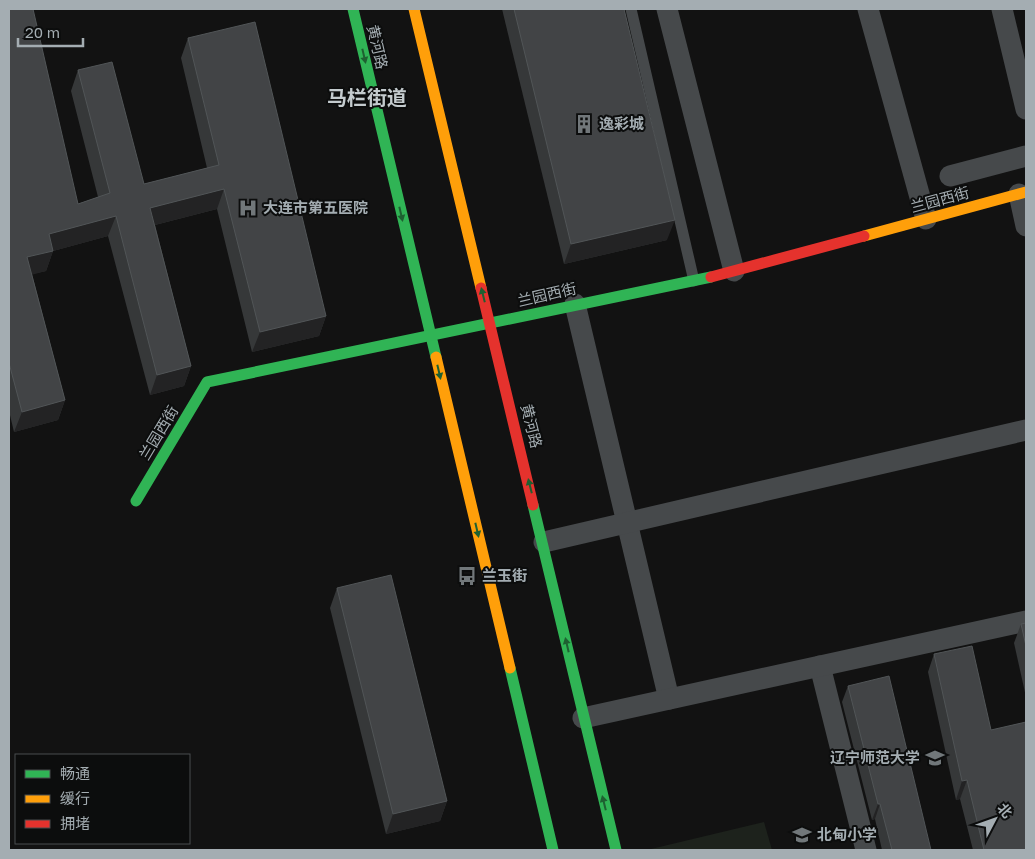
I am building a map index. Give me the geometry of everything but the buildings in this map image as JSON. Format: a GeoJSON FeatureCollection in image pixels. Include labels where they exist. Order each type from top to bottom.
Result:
{"type":"FeatureCollection","features":[{"type":"Feature","properties":{"kind":"main road","name":"黄河路"},"geometry":{"type":"LineString","coordinates":[[353,9],[553,850]]}},
{"type":"Feature","properties":{"kind":"main road","name":"黄河路"},"geometry":{"type":"LineString","coordinates":[[414,9],[544,542],[583,718],[616,850]]}},
{"type":"Feature","properties":{"kind":"main road","name":"兰园西街"},"geometry":{"type":"LineString","coordinates":[[136,501],[207,382],[490,324],[574,304],[694,282],[1022,193]]}},
{"type":"Feature","properties":{"kind":"street"},"geometry":{"type":"LineString","coordinates":[[667,9],[734,271]]}},
{"type":"Feature","properties":{"kind":"street"},"geometry":{"type":"LineString","coordinates":[[868,9],[926,219]]}},
{"type":"Feature","properties":{"kind":"street"},"geometry":{"type":"LineString","coordinates":[[1002,9],[1026,109]]}},
{"type":"Feature","properties":{"kind":"street"},"geometry":{"type":"LineString","coordinates":[[950,176],[1026,156]]}},
{"type":"Feature","properties":{"kind":"street"},"geometry":{"type":"LineString","coordinates":[[1022,193],[1026,226]]}},
{"type":"Feature","properties":{"kind":"street"},"geometry":{"type":"LineString","coordinates":[[574,304],[668,699]]}},
{"type":"Feature","properties":{"kind":"street"},"geometry":{"type":"LineString","coordinates":[[544,542],[1026,430]]}},
{"type":"Feature","properties":{"kind":"street"},"geometry":{"type":"LineString","coordinates":[[583,718],[1026,621]]}},
{"type":"Feature","properties":{"kind":"street"},"geometry":{"type":"LineString","coordinates":[[820,666],[866,850]]}},
{"type":"Feature","properties":{"kind":"lane"},"geometry":{"type":"LineString","coordinates":[[631,9],[694,282]]}},
{"type":"Feature","properties":{"kind":"shaded area"},"geometry":{"type":"Polygon","coordinates":[[[764,822],[772,850],[651,850],[651,849],[764,822]]]}},
{"type":"Feature","properties":{"kind":"traffic: fast"},"geometry":{"type":"LineString","coordinates":[[353,9],[436,357]]}},
{"type":"Feature","properties":{"kind":"traffic: fast"},"geometry":{"type":"LineString","coordinates":[[136,501],[207,382],[711,277]]}},
{"type":"Feature","properties":{"kind":"traffic: fast"},"geometry":{"type":"LineString","coordinates":[[533,505],[616,850]]}},
{"type":"Feature","properties":{"kind":"traffic: fast"},"geometry":{"type":"LineString","coordinates":[[510,668],[553,850]]}},
{"type":"Feature","properties":{"kind":"traffic: slow"},"geometry":{"type":"LineString","coordinates":[[414,9],[481,288]]}},
{"type":"Feature","properties":{"kind":"traffic: slow"},"geometry":{"type":"LineString","coordinates":[[864,236],[1026,192]]}},
{"type":"Feature","properties":{"kind":"traffic: slow"},"geometry":{"type":"LineString","coordinates":[[436,357],[510,668]]}},
{"type":"Feature","properties":{"kind":"traffic: jam"},"geometry":{"type":"LineString","coordinates":[[711,277],[864,236]]}},
{"type":"Feature","properties":{"kind":"traffic: jam"},"geometry":{"type":"LineString","coordinates":[[481,288],[533,505]]}},
{"type":"Feature","properties":{"kind":"place","name":"逸彩城"},"geometry":{"type":"Point","coordinates":[584,124]}},
{"type":"Feature","properties":{"kind":"place","name":"大连市第五医院"},"geometry":{"type":"Point","coordinates":[248,208]}},
{"type":"Feature","properties":{"kind":"place","name":"兰玉街"},"geometry":{"type":"Point","coordinates":[467,576]}},
{"type":"Feature","properties":{"kind":"place","name":"辽宁师范大学"},"geometry":{"type":"Point","coordinates":[935,758]}},
{"type":"Feature","properties":{"kind":"place","name":"北甸小学"},"geometry":{"type":"Point","coordinates":[802,835]}},
{"type":"Feature","properties":{"kind":"district","name":"马栏街道"},"geometry":{"type":"Point","coordinates":[367,98]}}]}
